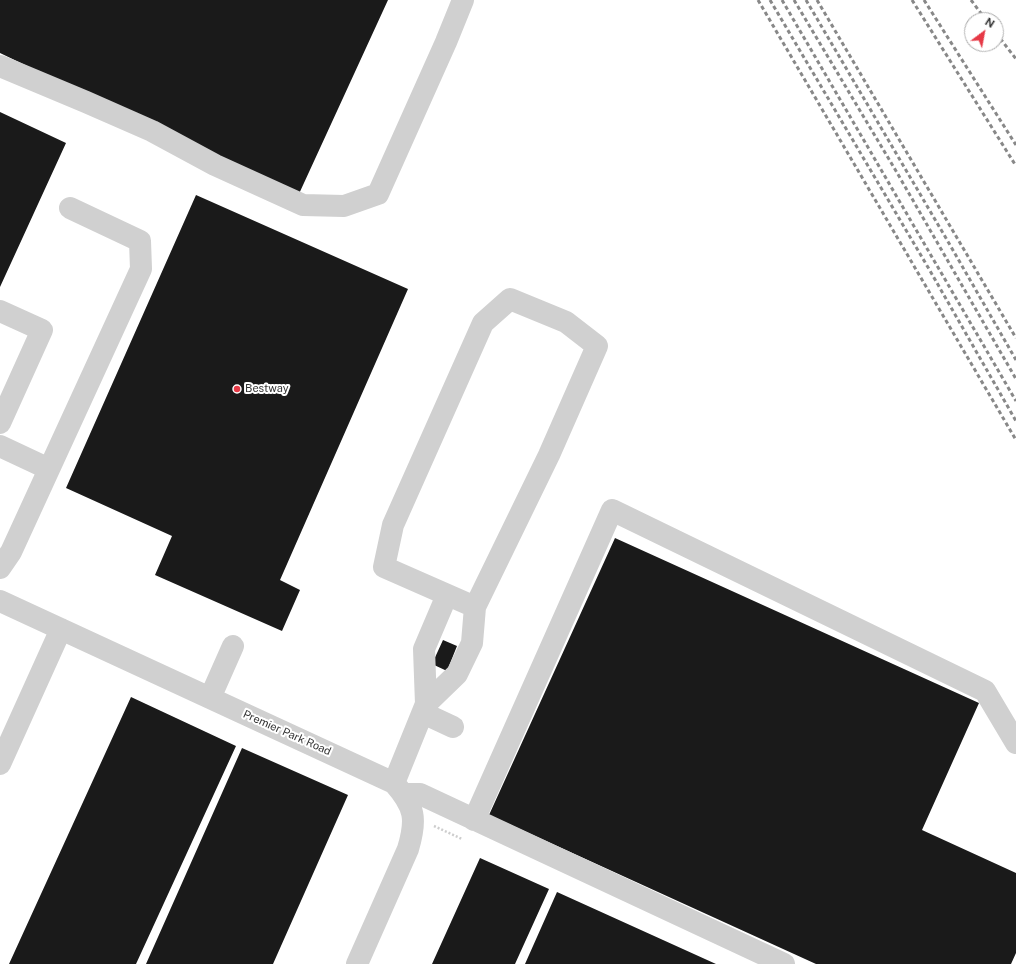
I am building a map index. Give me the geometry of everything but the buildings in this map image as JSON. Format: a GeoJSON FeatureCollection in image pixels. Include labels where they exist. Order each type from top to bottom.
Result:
{"type":"FeatureCollection","features":[{"type":"Feature","properties":{"kind":"street"},"geometry":{"type":"LineString","coordinates":[[0,66],[152,131],[215,165],[304,205],[344,206],[378,194],[446,42],[463,0]]}},
{"type":"Feature","properties":{"kind":"street"},"geometry":{"type":"LineString","coordinates":[[0,568],[11,552],[141,269],[140,241],[70,208]]}},
{"type":"Feature","properties":{"kind":"street"},"geometry":{"type":"LineString","coordinates":[[424,709],[457,674],[472,643],[475,607],[549,455],[597,346],[566,322],[510,299],[484,324],[393,525],[384,567],[475,607]]}},
{"type":"Feature","properties":{"kind":"street"},"geometry":{"type":"LineString","coordinates":[[0,311],[42,330],[0,423]]}},
{"type":"Feature","properties":{"kind":"street"},"geometry":{"type":"LineString","coordinates":[[0,446],[50,469]]}},
{"type":"Feature","properties":{"kind":"street"},"geometry":{"type":"LineString","coordinates":[[474,820],[612,510],[985,691],[1016,743]]}},
{"type":"Feature","properties":{"kind":"street"},"geometry":{"type":"LineString","coordinates":[[357,964],[408,849],[413,832],[414,816],[399,788],[424,709],[424,649],[447,595]]}},
{"type":"Feature","properties":{"kind":"street","name":"Premier Park Road"},"geometry":{"type":"LineString","coordinates":[[0,601],[210,698],[399,788],[420,794],[784,964]]}},
{"type":"Feature","properties":{"kind":"street"},"geometry":{"type":"LineString","coordinates":[[0,764],[61,629]]}},
{"type":"Feature","properties":{"kind":"street"},"geometry":{"type":"LineString","coordinates":[[210,698],[233,646]]}},
{"type":"Feature","properties":{"kind":"street"},"geometry":{"type":"LineString","coordinates":[[424,709],[453,727]]}},
{"type":"Feature","properties":{"kind":"railway"},"geometry":{"type":"LineString","coordinates":[[758,0],[1016,440]]}},
{"type":"Feature","properties":{"kind":"railway"},"geometry":{"type":"LineString","coordinates":[[770,0],[929,269],[1016,421]]}},
{"type":"Feature","properties":{"kind":"railway"},"geometry":{"type":"LineString","coordinates":[[782,0],[1016,401]]}},
{"type":"Feature","properties":{"kind":"railway"},"geometry":{"type":"LineString","coordinates":[[794,0],[896,171],[1016,379]]}},
{"type":"Feature","properties":{"kind":"railway"},"geometry":{"type":"LineString","coordinates":[[806,0],[1016,360]]}},
{"type":"Feature","properties":{"kind":"railway"},"geometry":{"type":"LineString","coordinates":[[817,0],[1016,338]]}},
{"type":"Feature","properties":{"kind":"railway"},"geometry":{"type":"LineString","coordinates":[[912,0],[1016,166]]}},
{"type":"Feature","properties":{"kind":"railway"},"geometry":{"type":"LineString","coordinates":[[924,0],[1016,145]]}},
{"type":"Feature","properties":{"kind":"railway"},"geometry":{"type":"LineString","coordinates":[[971,0],[980,12]]}},
{"type":"Feature","properties":{"kind":"railway"},"geometry":{"type":"LineString","coordinates":[[1004,43],[1016,59]]}},
{"type":"Feature","properties":{"kind":"place","name":"Bestway"},"geometry":{"type":"Point","coordinates":[237,389]}}]}
